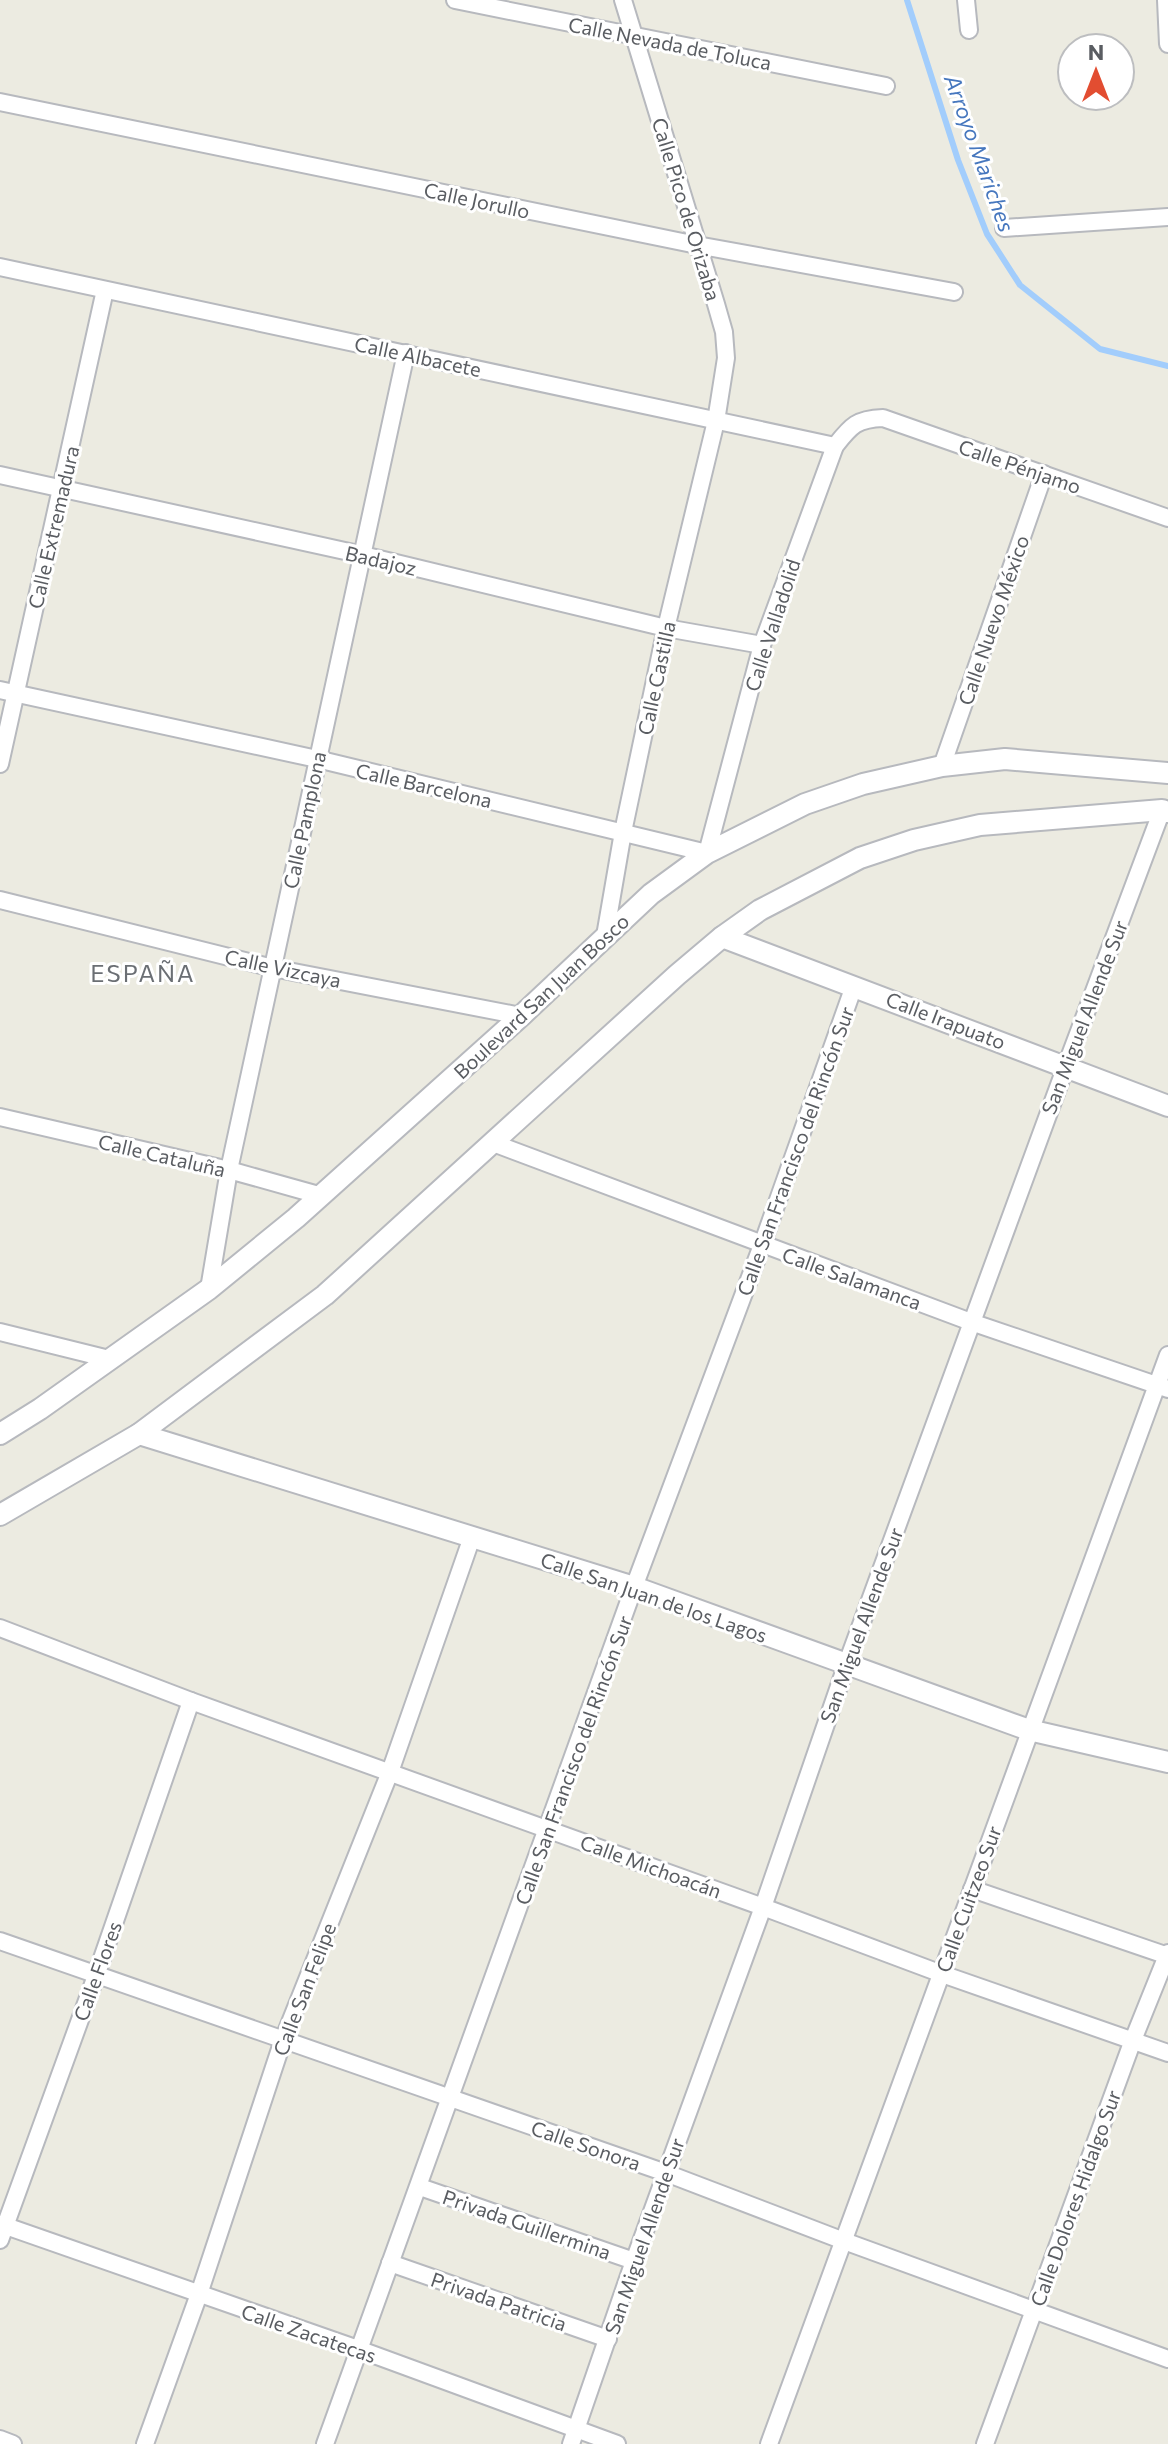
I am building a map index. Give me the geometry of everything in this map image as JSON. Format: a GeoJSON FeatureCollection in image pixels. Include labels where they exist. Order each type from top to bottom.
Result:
{"type":"FeatureCollection","features":[{"type":"Feature","properties":{"kind":"street","name":"Calle Nevada de Toluca"},"geometry":{"type":"LineString","coordinates":[[455,0],[886,86]]}},
{"type":"Feature","properties":{"kind":"street","name":"Calle Pico de Orizaba"},"geometry":{"type":"LineString","coordinates":[[623,0],[724,332],[726,358],[716,421]]}},
{"type":"Feature","properties":{"kind":"street"},"geometry":{"type":"LineString","coordinates":[[966,0],[969,30]]}},
{"type":"Feature","properties":{"kind":"street"},"geometry":{"type":"LineString","coordinates":[[1166,0],[1168,44]]}},
{"type":"Feature","properties":{"kind":"street","name":"Calle Jorullo"},"geometry":{"type":"LineString","coordinates":[[0,102],[697,245],[954,292]]}},
{"type":"Feature","properties":{"kind":"street"},"geometry":{"type":"LineString","coordinates":[[1004,228],[1168,217]]}},
{"type":"Feature","properties":{"kind":"street","name":"Calle Albacete"},"geometry":{"type":"LineString","coordinates":[[0,267],[835,446]]}},
{"type":"Feature","properties":{"kind":"street","name":"Calle Extremadura"},"geometry":{"type":"LineString","coordinates":[[0,764],[7,692],[63,488],[105,290]]}},
{"type":"Feature","properties":{"kind":"street","name":"Calle Pamplona"},"geometry":{"type":"LineString","coordinates":[[209,1289],[229,1170],[406,353]]}},
{"type":"Feature","properties":{"kind":"street","name":"Calle Valladolid"},"geometry":{"type":"LineString","coordinates":[[707,853],[762,645],[835,446],[853,425],[871,418]]}},
{"type":"Feature","properties":{"kind":"street","name":"Calle Pénjamo"},"geometry":{"type":"LineString","coordinates":[[871,418],[883,418],[1168,518]]}},
{"type":"Feature","properties":{"kind":"street","name":"Calle Castilla"},"geometry":{"type":"LineString","coordinates":[[605,936],[623,832],[666,628],[716,421]]}},
{"type":"Feature","properties":{"kind":"street","name":"Calle Nuevo México"},"geometry":{"type":"LineString","coordinates":[[942,766],[1044,474]]}},
{"type":"Feature","properties":{"kind":"street","name":"Badajoz"},"geometry":{"type":"LineString","coordinates":[[0,475],[363,555],[666,628],[762,645]]}},
{"type":"Feature","properties":{"kind":"street","name":"Calle Barcelona"},"geometry":{"type":"LineString","coordinates":[[7,692],[317,759],[707,853]]}},
{"type":"Feature","properties":{"kind":"street","name":"Boulevard San Juan Bosco"},"geometry":{"type":"LineString","coordinates":[[0,1434],[209,1289],[322,1196],[651,894],[707,853],[805,804],[863,784],[942,766],[1005,759],[1168,773]]}},
{"type":"Feature","properties":{"kind":"street"},"geometry":{"type":"LineString","coordinates":[[0,1515],[139,1434],[325,1295],[677,975],[760,910],[860,858],[914,840],[980,825],[1166,805]]}},
{"type":"Feature","properties":{"kind":"street","name":"San Miguel Allende Sur"},"geometry":{"type":"LineString","coordinates":[[574,2437],[847,1663],[1066,1066],[1166,805]]}},
{"type":"Feature","properties":{"kind":"street","name":"Calle Vizcaya"},"geometry":{"type":"LineString","coordinates":[[0,900],[273,968],[521,1016]]}},
{"type":"Feature","properties":{"kind":"street","name":"Calle Irapuato"},"geometry":{"type":"LineString","coordinates":[[722,937],[1168,1106]]}},
{"type":"Feature","properties":{"kind":"street","name":"Calle San Francisco del Rincón Sur"},"geometry":{"type":"LineString","coordinates":[[325,2444],[854,986]]}},
{"type":"Feature","properties":{"kind":"street","name":"Calle Cataluña"},"geometry":{"type":"LineString","coordinates":[[0,1117],[229,1170],[322,1196]]}},
{"type":"Feature","properties":{"kind":"street","name":"Calle Salamanca"},"geometry":{"type":"LineString","coordinates":[[493,1143],[971,1322],[1162,1387]]}},
{"type":"Feature","properties":{"kind":"street"},"geometry":{"type":"LineString","coordinates":[[0,1332],[109,1359]]}},
{"type":"Feature","properties":{"kind":"street","name":"Calle Cuitzeo Sur"},"geometry":{"type":"LineString","coordinates":[[769,2444],[1029,1730],[1162,1387],[1168,1355]]}},
{"type":"Feature","properties":{"kind":"street","name":"Calle San Juan de los Lagos"},"geometry":{"type":"LineString","coordinates":[[139,1434],[634,1587],[1029,1730],[1168,1762]]}},
{"type":"Feature","properties":{"kind":"street","name":"Calle San Felipe"},"geometry":{"type":"LineString","coordinates":[[145,2444],[199,2294],[283,2040],[390,1772],[472,1537]]}},
{"type":"Feature","properties":{"kind":"street","name":"Calle Michoacán"},"geometry":{"type":"LineString","coordinates":[[1,1632],[1168,2053]]}},
{"type":"Feature","properties":{"kind":"street","name":"Calle Flores"},"geometry":{"type":"LineString","coordinates":[[2,2230],[97,1973],[191,1701]]}},
{"type":"Feature","properties":{"kind":"street"},"geometry":{"type":"LineString","coordinates":[[972,1889],[1168,1955]]}},
{"type":"Feature","properties":{"kind":"street","name":"Calle Sonora"},"geometry":{"type":"LineString","coordinates":[[0,1941],[666,2173],[1168,2359]]}},
{"type":"Feature","properties":{"kind":"street","name":"Calle Dolores Hidalgo Sur"},"geometry":{"type":"LineString","coordinates":[[985,2444],[1133,2040],[1168,1955]]}},
{"type":"Feature","properties":{"kind":"street","name":"Privada Guillermina"},"geometry":{"type":"LineString","coordinates":[[420,2187],[634,2261]]}},
{"type":"Feature","properties":{"kind":"street","name":"Calle Zacatecas"},"geometry":{"type":"LineString","coordinates":[[2,2230],[358,2349],[574,2437],[617,2444]]}},
{"type":"Feature","properties":{"kind":"street","name":"Privada Patricia"},"geometry":{"type":"LineString","coordinates":[[390,2263],[608,2339]]}},
{"type":"Feature","properties":{"kind":"street"},"geometry":{"type":"LineString","coordinates":[[0,2439],[13,2444]]}},
{"type":"Feature","properties":{"kind":"waterway","name":"Arroyo Mariches"},"geometry":{"type":"LineString","coordinates":[[907,0],[958,160],[987,234],[1020,285],[1100,349],[1168,366]]}},
{"type":"Feature","properties":{"kind":"district","name":"ESPAÑA"},"geometry":{"type":"Point","coordinates":[143,972]}}]}
